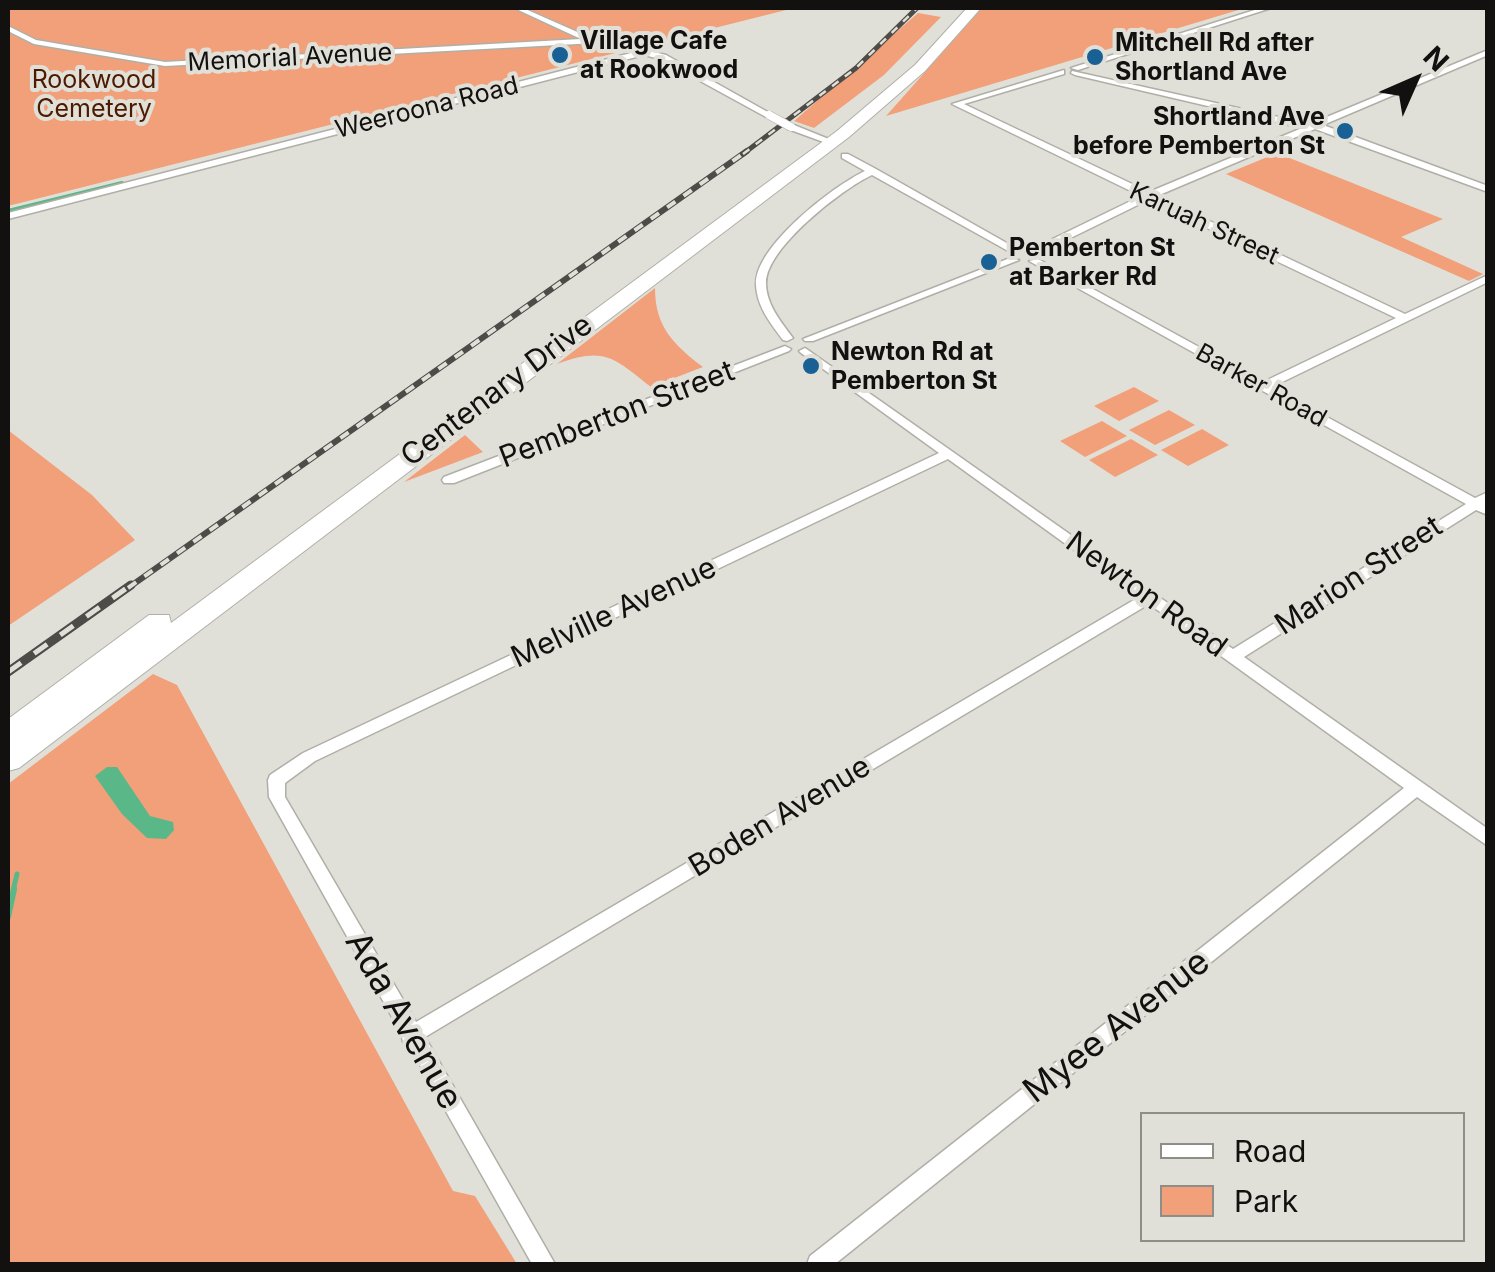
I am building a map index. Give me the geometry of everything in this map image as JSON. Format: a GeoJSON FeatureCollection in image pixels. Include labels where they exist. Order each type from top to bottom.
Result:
{"type":"FeatureCollection","features":[{"type":"Feature","properties":{"kind":"highway","name":"Centenary Drive"},"geometry":{"type":"LineString","coordinates":[[821,141],[905,64],[957,8]]}},
{"type":"Feature","properties":{"kind":"highway","name":"Centenary Drive"},"geometry":{"type":"LineString","coordinates":[[11,748],[920,68],[974,8]]}},
{"type":"Feature","properties":{"kind":"street"},"geometry":{"type":"LineString","coordinates":[[518,8],[579,40]]}},
{"type":"Feature","properties":{"kind":"street"},"geometry":{"type":"LineString","coordinates":[[1075,70],[1267,8]]}},
{"type":"Feature","properties":{"kind":"street","name":"Memorial Avenue"},"geometry":{"type":"LineString","coordinates":[[8,28],[34,42],[165,64],[579,40],[646,52]]}},
{"type":"Feature","properties":{"kind":"street"},"geometry":{"type":"LineString","coordinates":[[646,52],[821,141],[1014,255],[1034,257],[1146,198],[1488,52]]}},
{"type":"Feature","properties":{"kind":"street","name":"Weeroona Road"},"geometry":{"type":"LineString","coordinates":[[8,216],[646,52]]}},
{"type":"Feature","properties":{"kind":"street"},"geometry":{"type":"LineString","coordinates":[[1075,70],[1314,126],[1488,188]]}},
{"type":"Feature","properties":{"kind":"street","name":"Karuah Street"},"geometry":{"type":"LineString","coordinates":[[1075,70],[956,104],[1402,317]]}},
{"type":"Feature","properties":{"kind":"street"},"geometry":{"type":"LineString","coordinates":[[873,172],[851,182],[781,239],[766,258],[760,277],[761,300],[786,343],[807,345],[1014,255]]}},
{"type":"Feature","properties":{"kind":"street","name":"Barker Road"},"geometry":{"type":"LineString","coordinates":[[1034,257],[1262,386],[1483,504]]}},
{"type":"Feature","properties":{"kind":"street"},"geometry":{"type":"LineString","coordinates":[[1262,386],[1488,278]]}},
{"type":"Feature","properties":{"kind":"street","name":"Pemberton Street"},"geometry":{"type":"LineString","coordinates":[[450,480],[786,343]]}},
{"type":"Feature","properties":{"kind":"street","name":"Newton Road"},"geometry":{"type":"LineString","coordinates":[[807,345],[948,454],[1488,839]]}},
{"type":"Feature","properties":{"kind":"street","name":"Melville Avenue"},"geometry":{"type":"LineString","coordinates":[[280,774],[948,454]]}},
{"type":"Feature","properties":{"kind":"street","name":"Marion Street"},"geometry":{"type":"LineString","coordinates":[[1232,657],[1483,504]]}},
{"type":"Feature","properties":{"kind":"street","name":"Boden Avenue"},"geometry":{"type":"LineString","coordinates":[[410,1036],[1150,598]]}},
{"type":"Feature","properties":{"kind":"street","name":"Ada Avenue"},"geometry":{"type":"LineString","coordinates":[[280,774],[274,785],[277,798],[544,1264]]}},
{"type":"Feature","properties":{"kind":"street","name":"Myee Avenue"},"geometry":{"type":"LineString","coordinates":[[818,1264],[1416,788]]}},
{"type":"Feature","properties":{"kind":"green space","name":"Rookwood Cemetery"},"geometry":{"type":"Polygon","coordinates":[[[8,8],[794,8],[8,206],[8,8]]]}},
{"type":"Feature","properties":{"kind":"green space"},"geometry":{"type":"Polygon","coordinates":[[[982,8],[1245,8],[886,116],[982,8]]]}},
{"type":"Feature","properties":{"kind":"green space"},"geometry":{"type":"Polygon","coordinates":[[[918,13],[941,17],[884,75],[814,128],[794,121],[918,13]]]}},
{"type":"Feature","properties":{"kind":"green space"},"geometry":{"type":"Polygon","coordinates":[[[1277,153],[1443,219],[1401,237],[1483,274],[1469,281],[1226,174],[1277,153]]]}},
{"type":"Feature","properties":{"kind":"green space"},"geometry":{"type":"Polygon","coordinates":[[[655,288],[658,314],[668,334],[703,367],[651,387],[608,358],[587,356],[557,364],[655,288]]]}},
{"type":"Feature","properties":{"kind":"green space"},"geometry":{"type":"Polygon","coordinates":[[[1134,387],[1159,401],[1119,421],[1094,406],[1134,387]]]}},
{"type":"Feature","properties":{"kind":"green space"},"geometry":{"type":"Polygon","coordinates":[[[1169,410],[1195,425],[1155,445],[1129,430],[1169,410]]]}},
{"type":"Feature","properties":{"kind":"green space"},"geometry":{"type":"Polygon","coordinates":[[[1102,421],[1127,436],[1085,457],[1060,441],[1102,421]]]}},
{"type":"Feature","properties":{"kind":"green space"},"geometry":{"type":"Polygon","coordinates":[[[1202,429],[1229,445],[1188,466],[1161,450],[1202,429]]]}},
{"type":"Feature","properties":{"kind":"green space"},"geometry":{"type":"Polygon","coordinates":[[[8,430],[92,495],[135,540],[8,626],[8,430]]]}},
{"type":"Feature","properties":{"kind":"green space"},"geometry":{"type":"Polygon","coordinates":[[[465,435],[483,452],[404,482],[465,435]]]}},
{"type":"Feature","properties":{"kind":"green space"},"geometry":{"type":"Polygon","coordinates":[[[1131,439],[1158,455],[1115,477],[1089,460],[1131,439]]]}},
{"type":"Feature","properties":{"kind":"green space"},"geometry":{"type":"Polygon","coordinates":[[[153,674],[177,685],[453,1191],[475,1196],[517,1264],[8,1264],[8,784],[153,674]]]}},
{"type":"Feature","properties":{"kind":"shaded area"},"geometry":{"type":"Polygon","coordinates":[[[107,767],[117,767],[150,816],[173,822],[174,830],[166,839],[147,838],[122,814],[95,776],[107,767]]]}},
{"type":"Feature","properties":{"kind":"waterway"},"geometry":{"type":"LineString","coordinates":[[8,211],[122,183]]}},
{"type":"Feature","properties":{"kind":"waterway"},"geometry":{"type":"LineString","coordinates":[[13,891],[17,874]]}},
{"type":"Feature","properties":{"kind":"waterway"},"geometry":{"type":"LineString","coordinates":[[8,917],[14,889]]}},
{"type":"Feature","properties":{"kind":"railway"},"geometry":{"type":"LineString","coordinates":[[746,152],[856,68],[917,8]]}},
{"type":"Feature","properties":{"kind":"railway"},"geometry":{"type":"LineString","coordinates":[[128,588],[746,152]]}},
{"type":"Feature","properties":{"kind":"railway"},"geometry":{"type":"LineString","coordinates":[[743,154],[746,152]]}},
{"type":"Feature","properties":{"kind":"railway"},"geometry":{"type":"LineString","coordinates":[[8,672],[131,585]]}},
{"type":"Feature","properties":{"kind":"place","name":"Village Cafe at Rookwood"},"geometry":{"type":"Point","coordinates":[560,55]}},
{"type":"Feature","properties":{"kind":"place","name":"Mitchell Rd after Shortland Ave"},"geometry":{"type":"Point","coordinates":[1095,57]}},
{"type":"Feature","properties":{"kind":"place","name":"Shortland Ave before Pemberton St"},"geometry":{"type":"Point","coordinates":[1345,131]}},
{"type":"Feature","properties":{"kind":"place","name":"Pemberton St at Barker Rd"},"geometry":{"type":"Point","coordinates":[989,262]}},
{"type":"Feature","properties":{"kind":"place","name":"Newton Rd at Pemberton St"},"geometry":{"type":"Point","coordinates":[811,366]}}]}
